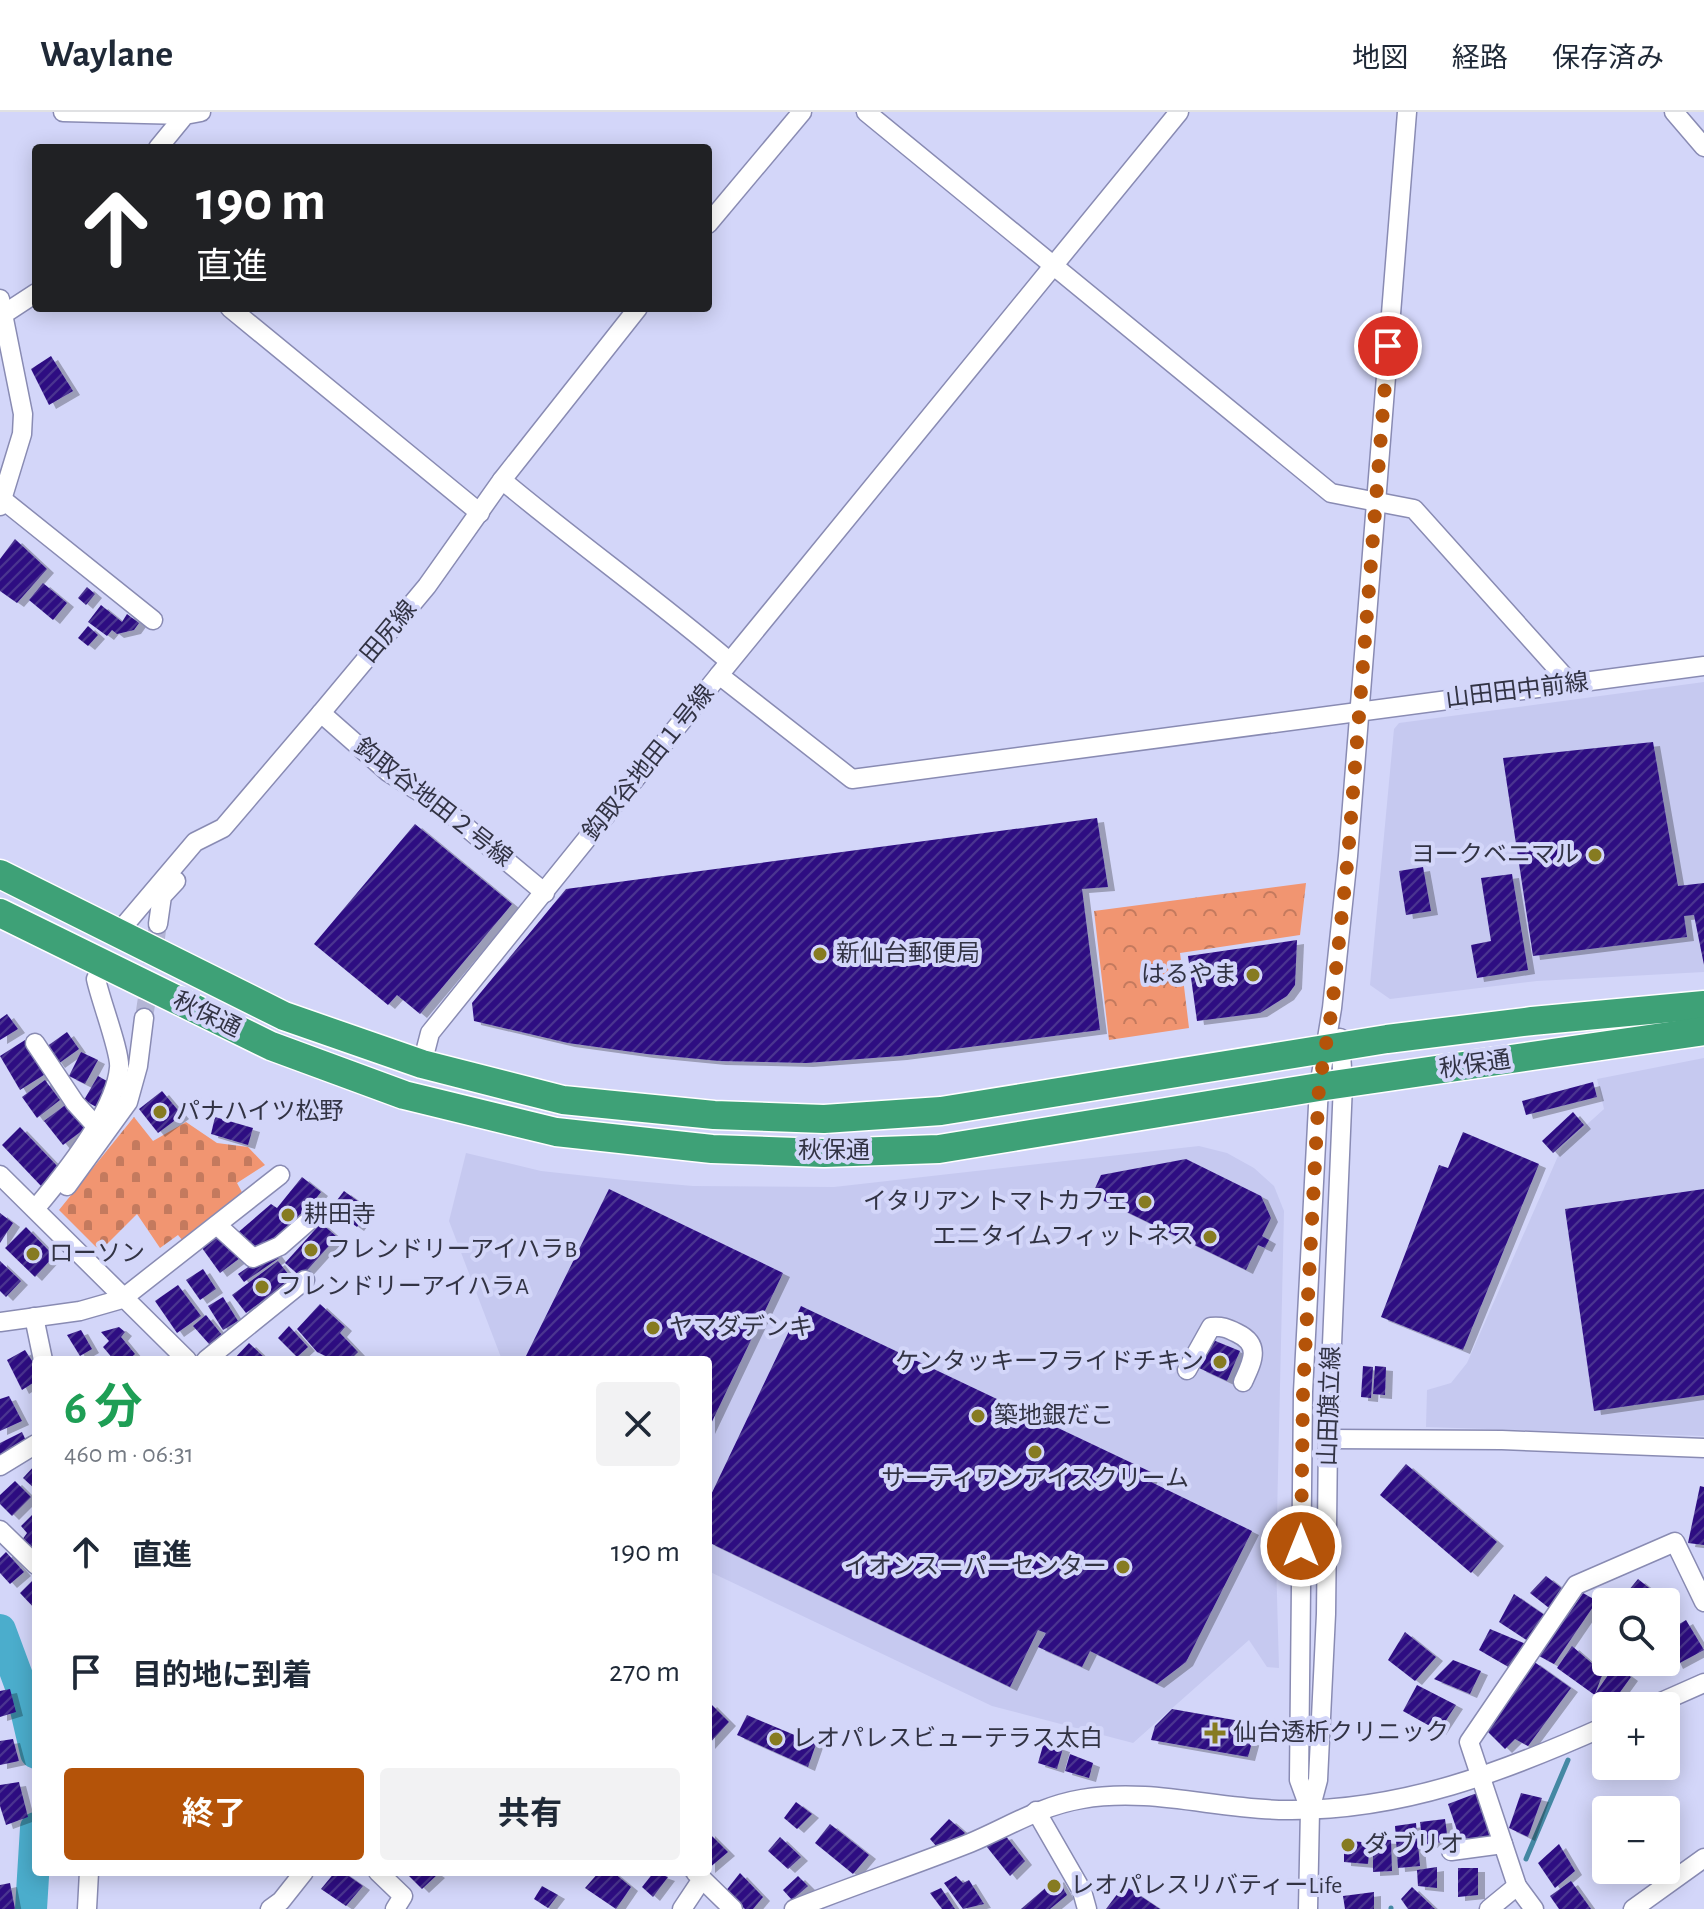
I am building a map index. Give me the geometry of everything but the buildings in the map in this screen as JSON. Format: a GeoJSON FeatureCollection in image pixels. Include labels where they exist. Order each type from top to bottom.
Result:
{"type":"FeatureCollection","features":[{"type":"Feature","properties":{"kind":"highway","name":"秋保通"},"geometry":{"type":"LineString","coordinates":[[0,874],[284,1016],[422,1064],[563,1100],[714,1115],[824,1119],[941,1111],[1387,1039],[1532,1021],[1704,1005]]}},
{"type":"Feature","properties":{"kind":"highway","name":"秋保通"},"geometry":{"type":"LineString","coordinates":[[0,913],[271,1046],[404,1095],[556,1132],[712,1149],[824,1153],[939,1149],[1331,1086],[1704,1031]]}},
{"type":"Feature","properties":{"kind":"street"},"geometry":{"type":"LineString","coordinates":[[63,112],[193,113]]}},
{"type":"Feature","properties":{"kind":"street"},"geometry":{"type":"LineString","coordinates":[[712,219],[802,112]]}},
{"type":"Feature","properties":{"kind":"street"},"geometry":{"type":"LineString","coordinates":[[866,112],[1331,493],[1414,509],[1571,684]]}},
{"type":"Feature","properties":{"kind":"street"},"geometry":{"type":"LineString","coordinates":[[502,480],[569,536],[653,597],[724,668],[1179,112]]}},
{"type":"Feature","properties":{"kind":"street","name":"山田旗立線"},"geometry":{"type":"LineString","coordinates":[[1310,1810],[1299,1780],[1302,1406],[1331,1086],[1332,1008],[1407,112]]}},
{"type":"Feature","properties":{"kind":"street"},"geometry":{"type":"LineString","coordinates":[[1674,112],[1704,147]]}},
{"type":"Feature","properties":{"kind":"street"},"geometry":{"type":"LineString","coordinates":[[162,144],[193,113]]}},
{"type":"Feature","properties":{"kind":"street"},"geometry":{"type":"LineString","coordinates":[[32,295],[2,307],[23,414],[22,434],[1,502],[153,620]]}},
{"type":"Feature","properties":{"kind":"street"},"geometry":{"type":"LineString","coordinates":[[235,312],[480,513]]}},
{"type":"Feature","properties":{"kind":"street","name":"田尻線"},"geometry":{"type":"LineString","coordinates":[[117,934],[195,842],[223,828],[427,586],[502,480],[635,312]]}},
{"type":"Feature","properties":{"kind":"street","name":"山田田中前線"},"geometry":{"type":"LineString","coordinates":[[1330,717],[1704,666]]}},
{"type":"Feature","properties":{"kind":"street","name":"鈎取谷地田１号線"},"geometry":{"type":"LineString","coordinates":[[422,1064],[430,1033],[724,668],[852,779],[1330,717]]}},
{"type":"Feature","properties":{"kind":"street","name":"鈎取谷地田２号線"},"geometry":{"type":"LineString","coordinates":[[321,713],[388,772],[436,802],[545,893]]}},
{"type":"Feature","properties":{"kind":"street"},"geometry":{"type":"LineString","coordinates":[[158,924],[162,896],[223,828]]}},
{"type":"Feature","properties":{"kind":"street"},"geometry":{"type":"LineString","coordinates":[[39,1214],[111,1096],[120,1066],[96,979],[103,965]]}},
{"type":"Feature","properties":{"kind":"street"},"geometry":{"type":"LineString","coordinates":[[39,1214],[128,1102],[138,1066],[144,1018]]}},
{"type":"Feature","properties":{"kind":"street"},"geometry":{"type":"LineString","coordinates":[[35,1043],[75,1103],[95,1125]]}},
{"type":"Feature","properties":{"kind":"street","name":"山田旗立線"},"geometry":{"type":"LineString","coordinates":[[1308,1909],[1310,1810],[1318,1780],[1326,1614],[1331,1086]]}},
{"type":"Feature","properties":{"kind":"street"},"geometry":{"type":"LineString","coordinates":[[0,1175],[183,1356]]}},
{"type":"Feature","properties":{"kind":"street"},"geometry":{"type":"LineString","coordinates":[[0,1322],[80,1311],[122,1299],[280,1175]]}},
{"type":"Feature","properties":{"kind":"street"},"geometry":{"type":"LineString","coordinates":[[217,1225],[253,1258],[280,1246],[320,1211]]}},
{"type":"Feature","properties":{"kind":"street"},"geometry":{"type":"LineString","coordinates":[[211,1356],[305,1280]]}},
{"type":"Feature","properties":{"kind":"street"},"geometry":{"type":"LineString","coordinates":[[34,1317],[42,1356]]}},
{"type":"Feature","properties":{"kind":"street"},"geometry":{"type":"LineString","coordinates":[[1187,1370],[1205,1333],[1211,1327],[1226,1327],[1246,1337],[1253,1347],[1254,1357],[1243,1382]]}},
{"type":"Feature","properties":{"kind":"street"},"geometry":{"type":"LineString","coordinates":[[1328,1439],[1502,1440],[1704,1448]]}},
{"type":"Feature","properties":{"kind":"street"},"geometry":{"type":"LineString","coordinates":[[0,1466],[32,1446]]}},
{"type":"Feature","properties":{"kind":"street"},"geometry":{"type":"LineString","coordinates":[[0,1530],[32,1561]]}},
{"type":"Feature","properties":{"kind":"street"},"geometry":{"type":"LineString","coordinates":[[1534,1909],[1517,1886],[1469,1742],[1576,1585],[1675,1542],[1704,1602]]}},
{"type":"Feature","properties":{"kind":"street"},"geometry":{"type":"LineString","coordinates":[[1680,1694],[1704,1683]]}},
{"type":"Feature","properties":{"kind":"street"},"geometry":{"type":"LineString","coordinates":[[794,1909],[973,1842],[1036,1811],[1082,1799],[1130,1795],[1310,1810],[1387,1803],[1482,1778],[1592,1732]]}},
{"type":"Feature","properties":{"kind":"street"},"geometry":{"type":"LineString","coordinates":[[1036,1811],[1082,1891],[1087,1909]]}},
{"type":"Feature","properties":{"kind":"street"},"geometry":{"type":"LineString","coordinates":[[1451,1851],[1503,1844]]}},
{"type":"Feature","properties":{"kind":"street"},"geometry":{"type":"LineString","coordinates":[[1633,1909],[1656,1902],[1704,1858]]}},
{"type":"Feature","properties":{"kind":"street"},"geometry":{"type":"LineString","coordinates":[[87,1909],[89,1876]]}},
{"type":"Feature","properties":{"kind":"street"},"geometry":{"type":"LineString","coordinates":[[270,1909],[281,1901],[301,1876]]}},
{"type":"Feature","properties":{"kind":"street"},"geometry":{"type":"LineString","coordinates":[[382,1876],[403,1896],[395,1909]]}},
{"type":"Feature","properties":{"kind":"street"},"geometry":{"type":"LineString","coordinates":[[682,1909],[698,1876],[733,1909]]}},
{"type":"Feature","properties":{"kind":"street"},"geometry":{"type":"LineString","coordinates":[[1489,1909],[1517,1886]]}},
{"type":"Feature","properties":{"kind":"shaded area"},"geometry":{"type":"Polygon","coordinates":[[[1704,682],[1704,972],[1537,981],[1390,999],[1370,985],[1394,729],[1399,723],[1704,682]]]}},
{"type":"Feature","properties":{"kind":"shaded area"},"geometry":{"type":"Polygon","coordinates":[[[1704,1058],[1704,1436],[1426,1427],[1427,1390],[1451,1383],[1467,1363],[1562,1147],[1604,1109],[1597,1079],[1704,1058]]]}},
{"type":"Feature","properties":{"kind":"shaded area"},"geometry":{"type":"Polygon","coordinates":[[[1199,1146],[1227,1153],[1254,1168],[1274,1186],[1284,1211],[1276,1561],[1279,1668],[1267,1667],[1249,1640],[1133,1743],[992,1706],[712,1573],[712,1356],[500,1356],[449,1221],[466,1153],[541,1171],[624,1180],[693,1186],[834,1187],[1199,1146]]]}},
{"type":"Feature","properties":{"kind":"green space"},"geometry":{"type":"Polygon","coordinates":[[[1306,883],[1300,935],[1180,953],[1189,1028],[1109,1040],[1094,911],[1306,883]]]}},
{"type":"Feature","properties":{"kind":"green space"},"geometry":{"type":"Polygon","coordinates":[[[134,1117],[153,1141],[186,1122],[217,1143],[248,1147],[265,1165],[237,1183],[244,1196],[183,1241],[178,1235],[160,1248],[137,1214],[100,1251],[59,1210],[134,1117]]]}},
{"type":"Feature","properties":{"kind":"waterway"},"geometry":{"type":"LineString","coordinates":[[0,1630],[20,1684],[32,1736]]}},
{"type":"Feature","properties":{"kind":"waterway"},"geometry":{"type":"LineString","coordinates":[[1526,1859],[1568,1760]]}},
{"type":"Feature","properties":{"kind":"waterway"},"geometry":{"type":"LineString","coordinates":[[31,1909],[33,1876]]}},
{"type":"Feature","properties":{"kind":"tunnel"},"geometry":{"type":"LineString","coordinates":[[144,1018],[158,924]]}},
{"type":"Feature","properties":{"kind":"place","name":"ヨークベニマル"},"geometry":{"type":"Point","coordinates":[1595,855]}},
{"type":"Feature","properties":{"kind":"place","name":"新仙台郵便局"},"geometry":{"type":"Point","coordinates":[820,954]}},
{"type":"Feature","properties":{"kind":"place","name":"はるやま"},"geometry":{"type":"Point","coordinates":[1253,975]}},
{"type":"Feature","properties":{"kind":"place","name":"パナハイツ松野"},"geometry":{"type":"Point","coordinates":[160,1112]}},
{"type":"Feature","properties":{"kind":"place","name":"イタリアン トマトカフェ"},"geometry":{"type":"Point","coordinates":[1145,1202]}},
{"type":"Feature","properties":{"kind":"place","name":"耕田寺"},"geometry":{"type":"Point","coordinates":[288,1215]}},
{"type":"Feature","properties":{"kind":"place","name":"エニタイムフィットネス"},"geometry":{"type":"Point","coordinates":[1210,1237]}},
{"type":"Feature","properties":{"kind":"place","name":"フレンドリーアイハラB"},"geometry":{"type":"Point","coordinates":[311,1250]}},
{"type":"Feature","properties":{"kind":"place","name":"ローソン"},"geometry":{"type":"Point","coordinates":[33,1254]}},
{"type":"Feature","properties":{"kind":"place","name":"フレンドリーアイハラA"},"geometry":{"type":"Point","coordinates":[262,1287]}},
{"type":"Feature","properties":{"kind":"place","name":"ヤマダデンキ"},"geometry":{"type":"Point","coordinates":[653,1328]}},
{"type":"Feature","properties":{"kind":"place","name":"ケンタッキーフライドチキン"},"geometry":{"type":"Point","coordinates":[1220,1362]}},
{"type":"Feature","properties":{"kind":"place","name":"築地銀だこ"},"geometry":{"type":"Point","coordinates":[978,1416]}},
{"type":"Feature","properties":{"kind":"place","name":"サーティワンアイスクリーム"},"geometry":{"type":"Point","coordinates":[1035,1452]}},
{"type":"Feature","properties":{"kind":"place","name":"イオンスーパーセンター"},"geometry":{"type":"Point","coordinates":[1123,1567]}},
{"type":"Feature","properties":{"kind":"place","name":"仙台透析クリニック"},"geometry":{"type":"Point","coordinates":[1215,1733]}},
{"type":"Feature","properties":{"kind":"place","name":"レオパレスビューテラス太白"},"geometry":{"type":"Point","coordinates":[776,1739]}},
{"type":"Feature","properties":{"kind":"place","name":"ダ ブリオ"},"geometry":{"type":"Point","coordinates":[1348,1845]}},
{"type":"Feature","properties":{"kind":"place","name":"レオパレスリバティーLife"},"geometry":{"type":"Point","coordinates":[1054,1886]}},
{"type":"Feature","properties":{"kind":"route"},"geometry":{"type":"LineString","coordinates":[[1301,1546],[1303,1392],[1319,1087],[1332,1008],[1348,856],[1388,346]]}}]}
